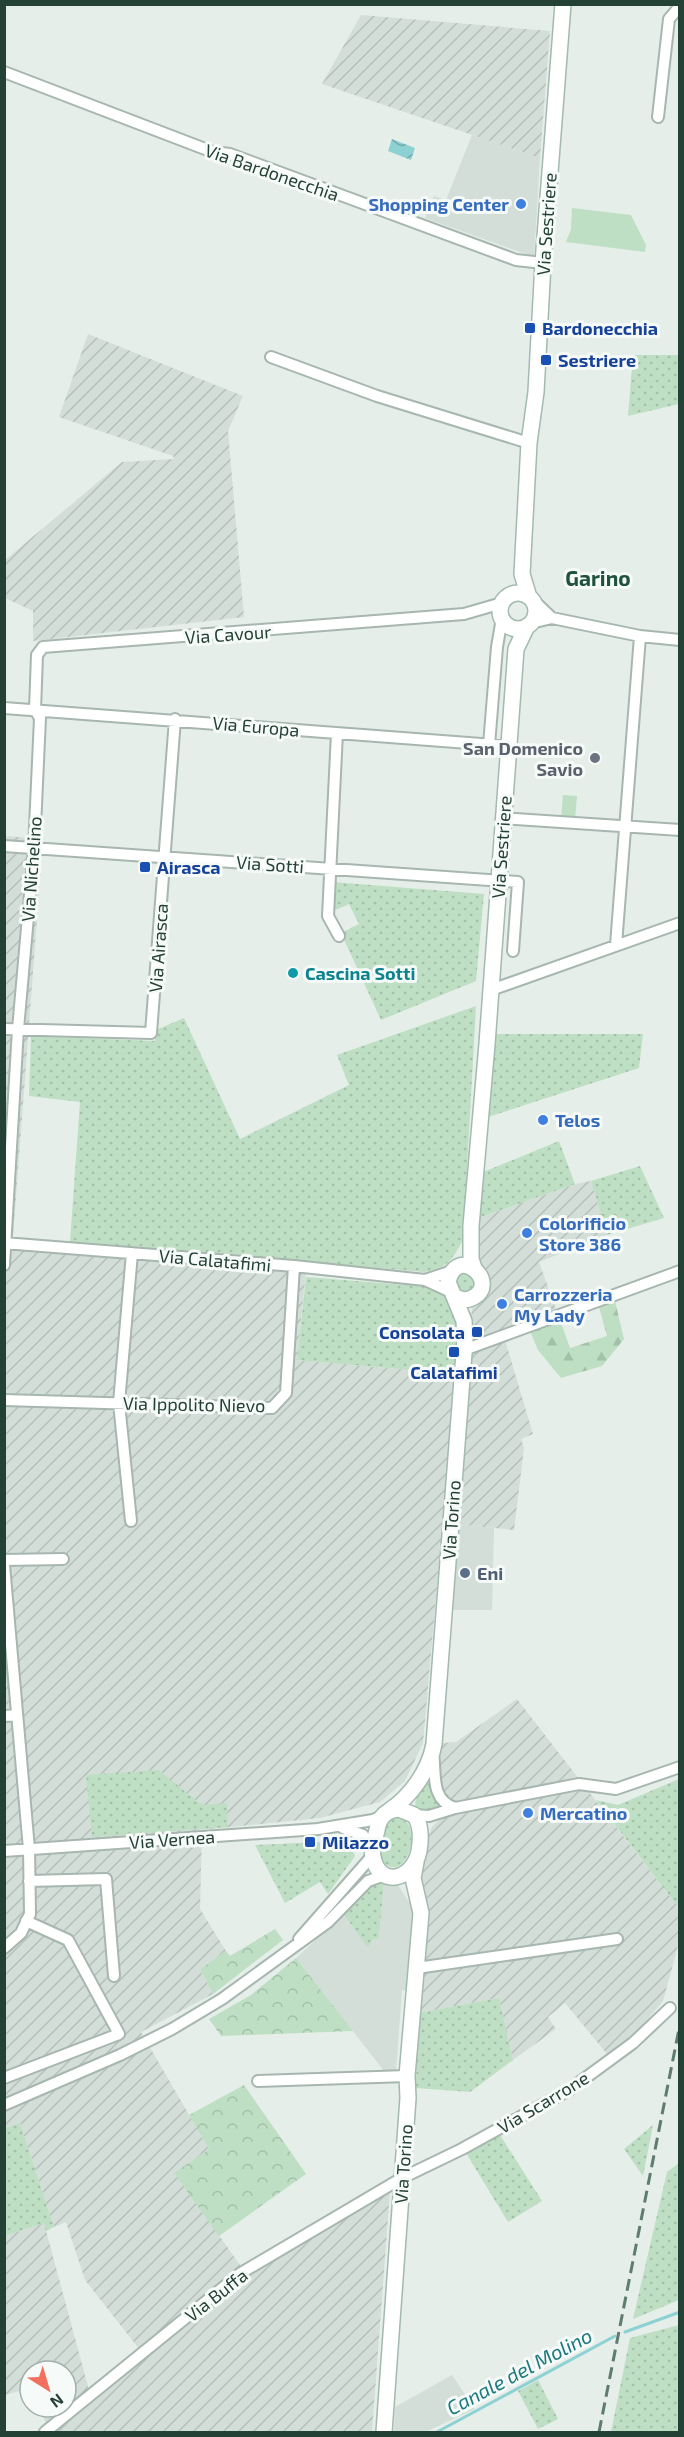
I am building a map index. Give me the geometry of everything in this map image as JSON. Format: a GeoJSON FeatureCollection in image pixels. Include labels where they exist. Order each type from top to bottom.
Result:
{"type":"FeatureCollection","features":[{"type":"Feature","properties":{"kind":"main road","name":"Via Sestriere"},"geometry":{"type":"LineString","coordinates":[[522,574],[529,443],[536,393],[543,263],[563,4]]}},
{"type":"Feature","properties":{"kind":"main road"},"geometry":{"type":"LineString","coordinates":[[516,649],[536,613],[522,574]]}},
{"type":"Feature","properties":{"kind":"main road"},"geometry":{"type":"LineString","coordinates":[[516,649],[504,611],[522,574]]}},
{"type":"Feature","properties":{"kind":"main road"},"geometry":{"type":"LineString","coordinates":[[504,611],[520,593],[530,597]]}},
{"type":"Feature","properties":{"kind":"main road"},"geometry":{"type":"LineString","coordinates":[[504,611],[514,628],[529,624]]}},
{"type":"Feature","properties":{"kind":"main road","name":"Via Sestriere"},"geometry":{"type":"LineString","coordinates":[[487,1044],[516,649]]}},
{"type":"Feature","properties":{"kind":"main road","name":"Via Torino"},"geometry":{"type":"LineString","coordinates":[[415,1787],[433,1751],[464,1350],[464,1321],[468,1306],[479,1292],[482,1282],[478,1271],[474,1268],[470,1238],[478,1124],[487,1044]]}},
{"type":"Feature","properties":{"kind":"main road","name":"Via Torino"},"geometry":{"type":"LineString","coordinates":[[464,1321],[448,1282],[470,1238]]}},
{"type":"Feature","properties":{"kind":"main road"},"geometry":{"type":"LineString","coordinates":[[454,1269],[468,1266],[474,1268]]}},
{"type":"Feature","properties":{"kind":"main road"},"geometry":{"type":"LineString","coordinates":[[452,1294],[465,1300],[475,1296]]}},
{"type":"Feature","properties":{"kind":"main road"},"geometry":{"type":"LineString","coordinates":[[415,1787],[387,1813],[378,1825],[373,1852],[378,1868],[406,1886],[416,1897]]}},
{"type":"Feature","properties":{"kind":"main road"},"geometry":{"type":"LineString","coordinates":[[412,1814],[415,1787]]}},
{"type":"Feature","properties":{"kind":"main road"},"geometry":{"type":"LineString","coordinates":[[387,1813],[399,1809],[412,1814],[420,1826],[416,1862],[407,1873],[389,1876]]}},
{"type":"Feature","properties":{"kind":"main road","name":"Via Torino"},"geometry":{"type":"LineString","coordinates":[[384,2433],[421,1913],[413,1878],[416,1862]]}},
{"type":"Feature","properties":{"kind":"street"},"geometry":{"type":"LineString","coordinates":[[658,117],[669,19],[680,6]]}},
{"type":"Feature","properties":{"kind":"street","name":"Via Bardonecchia"},"geometry":{"type":"LineString","coordinates":[[4,72],[213,152],[230,154],[516,260],[543,263]]}},
{"type":"Feature","properties":{"kind":"street"},"geometry":{"type":"LineString","coordinates":[[271,357],[377,396],[529,443]]}},
{"type":"Feature","properties":{"kind":"street"},"geometry":{"type":"LineString","coordinates":[[530,597],[552,618]]}},
{"type":"Feature","properties":{"kind":"street","name":"Via Cavour"},"geometry":{"type":"LineString","coordinates":[[35,710],[37,655],[43,647],[257,632],[478,611],[504,611]]}},
{"type":"Feature","properties":{"kind":"street"},"geometry":{"type":"LineString","coordinates":[[489,745],[504,611]]}},
{"type":"Feature","properties":{"kind":"street"},"geometry":{"type":"LineString","coordinates":[[529,624],[552,618],[640,636],[680,640]]}},
{"type":"Feature","properties":{"kind":"street"},"geometry":{"type":"LineString","coordinates":[[616,945],[640,636]]}},
{"type":"Feature","properties":{"kind":"street","name":"Via Europa"},"geometry":{"type":"LineString","coordinates":[[4,708],[175,719],[508,746]]}},
{"type":"Feature","properties":{"kind":"street","name":"Via Nichelino"},"geometry":{"type":"LineString","coordinates":[[4,1265],[18,1029],[34,849],[40,718],[35,710]]}},
{"type":"Feature","properties":{"kind":"street","name":"Via Airasca"},"geometry":{"type":"LineString","coordinates":[[18,1029],[151,1033],[175,719]]}},
{"type":"Feature","properties":{"kind":"street"},"geometry":{"type":"LineString","coordinates":[[337,733],[328,868],[328,916],[339,936]]}},
{"type":"Feature","properties":{"kind":"street"},"geometry":{"type":"LineString","coordinates":[[502,818],[680,830]]}},
{"type":"Feature","properties":{"kind":"street","name":"Via Sotti"},"geometry":{"type":"LineString","coordinates":[[4,846],[498,881]]}},
{"type":"Feature","properties":{"kind":"street"},"geometry":{"type":"LineString","coordinates":[[498,881],[518,882],[513,951]]}},
{"type":"Feature","properties":{"kind":"street"},"geometry":{"type":"LineString","coordinates":[[491,990],[680,923]]}},
{"type":"Feature","properties":{"kind":"street"},"geometry":{"type":"LineString","coordinates":[[4,1029],[18,1029]]}},
{"type":"Feature","properties":{"kind":"street","name":"Via Calatafimi"},"geometry":{"type":"LineString","coordinates":[[6,1243],[294,1266],[425,1280],[452,1294]]}},
{"type":"Feature","properties":{"kind":"street"},"geometry":{"type":"LineString","coordinates":[[131,1521],[119,1403],[132,1253]]}},
{"type":"Feature","properties":{"kind":"street","name":"Via Ippolito Nievo"},"geometry":{"type":"LineString","coordinates":[[4,1400],[272,1408],[286,1393],[294,1266]]}},
{"type":"Feature","properties":{"kind":"street","name":"Via Calatafimi"},"geometry":{"type":"LineString","coordinates":[[425,1280],[454,1269]]}},
{"type":"Feature","properties":{"kind":"street"},"geometry":{"type":"LineString","coordinates":[[464,1350],[680,1271]]}},
{"type":"Feature","properties":{"kind":"street"},"geometry":{"type":"LineString","coordinates":[[4,1560],[63,1559]]}},
{"type":"Feature","properties":{"kind":"street"},"geometry":{"type":"LineString","coordinates":[[4,1565],[29,1849],[30,1914],[21,1933],[4,1948]]}},
{"type":"Feature","properties":{"kind":"street"},"geometry":{"type":"LineString","coordinates":[[4,1716],[17,1715]]}},
{"type":"Feature","properties":{"kind":"street"},"geometry":{"type":"LineString","coordinates":[[433,1751],[436,1789],[444,1802],[455,1808]]}},
{"type":"Feature","properties":{"kind":"street"},"geometry":{"type":"LineString","coordinates":[[412,1814],[442,1813],[455,1808],[579,1784],[616,1789],[680,1767]]}},
{"type":"Feature","properties":{"kind":"street","name":"Via Vernea"},"geometry":{"type":"LineString","coordinates":[[4,1851],[340,1827],[373,1820],[387,1813]]}},
{"type":"Feature","properties":{"kind":"street"},"geometry":{"type":"LineString","coordinates":[[420,1834],[442,1813]]}},
{"type":"Feature","properties":{"kind":"street"},"geometry":{"type":"LineString","coordinates":[[289,1950],[354,1879],[373,1852],[363,1835],[340,1827]]}},
{"type":"Feature","properties":{"kind":"street"},"geometry":{"type":"LineString","coordinates":[[4,2105],[172,2029],[222,1999],[328,1922],[368,1881],[389,1876]]}},
{"type":"Feature","properties":{"kind":"street"},"geometry":{"type":"LineString","coordinates":[[29,1881],[106,1879],[114,1976]]}},
{"type":"Feature","properties":{"kind":"street"},"geometry":{"type":"LineString","coordinates":[[4,2079],[119,2034],[68,1940],[26,1921]]}},
{"type":"Feature","properties":{"kind":"street"},"geometry":{"type":"LineString","coordinates":[[417,1968],[617,1940]]}},
{"type":"Feature","properties":{"kind":"street","name":"Via Scarrone"},"geometry":{"type":"LineString","coordinates":[[402,2178],[462,2149],[569,2090],[633,2043],[670,2008]]}},
{"type":"Feature","properties":{"kind":"street"},"geometry":{"type":"LineString","coordinates":[[258,2081],[408,2076]]}},
{"type":"Feature","properties":{"kind":"street","name":"Via Buffa"},"geometry":{"type":"LineString","coordinates":[[45,2433],[242,2273],[402,2178]]}},
{"type":"Feature","properties":{"kind":"shaded area"},"geometry":{"type":"Polygon","coordinates":[[[361,15],[550,31],[540,158],[322,84],[361,15]]]}},
{"type":"Feature","properties":{"kind":"shaded area"},"geometry":{"type":"Polygon","coordinates":[[[472,135],[540,158],[534,257],[425,218],[434,196],[446,200],[472,135]]]}},
{"type":"Feature","properties":{"kind":"shaded area"},"geometry":{"type":"Polygon","coordinates":[[[88,334],[243,396],[228,431],[244,617],[33,641],[33,611],[5,598],[5,560],[122,462],[174,459],[173,456],[59,417],[88,334]]]}},
{"type":"Feature","properties":{"kind":"shaded area"},"geometry":{"type":"Polygon","coordinates":[[[5,836],[43,839],[13,1237],[307,1261],[297,1360],[456,1374],[423,1743],[405,1781],[380,1802],[320,1818],[202,1830],[200,1909],[226,1951],[200,1969],[213,1994],[141,2032],[209,2149],[175,2173],[247,2275],[390,2191],[372,2432],[48,2432],[44,2419],[78,2419],[78,2359],[18,2359],[18,2391],[5,2395],[5,2236],[44,2223],[89,2390],[140,2350],[85,2280],[66,2222],[54,2227],[20,2123],[5,2128],[5,836]]]}},
{"type":"Feature","properties":{"kind":"shaded area"},"geometry":{"type":"Polygon","coordinates":[[[591,1181],[607,1235],[539,1262],[557,1312],[469,1345],[472,1306],[486,1279],[484,1269],[477,1259],[478,1218],[575,1184],[591,1181]]]}},
{"type":"Feature","properties":{"kind":"shaded area"},"geometry":{"type":"Polygon","coordinates":[[[505,1340],[533,1434],[521,1439],[524,1448],[514,1530],[454,1524],[468,1355],[505,1340]]]}},
{"type":"Feature","properties":{"kind":"shaded area"},"geometry":{"type":"Polygon","coordinates":[[[454,1524],[494,1528],[492,1610],[449,1610],[454,1524]]]}},
{"type":"Feature","properties":{"kind":"shaded area"},"geometry":{"type":"Polygon","coordinates":[[[517,1699],[679,1908],[679,1942],[663,2001],[637,2032],[607,2054],[565,2003],[548,2017],[556,2029],[513,2060],[499,1998],[418,2013],[419,1870],[424,1846],[432,1827],[442,1817],[461,1810],[461,1801],[449,1802],[441,1790],[441,1743],[456,1742],[517,1699]]]}},
{"type":"Feature","properties":{"kind":"shaded area"},"geometry":{"type":"Polygon","coordinates":[[[384,1880],[398,1885],[411,1905],[415,1922],[409,1991],[402,1990],[396,2071],[384,2071],[296,1958],[344,1914],[368,1947],[372,1940],[379,1938],[384,1880]]]}},
{"type":"Feature","properties":{"kind":"shaded area"},"geometry":{"type":"Polygon","coordinates":[[[452,2375],[475,2409],[425,2432],[394,2432],[395,2407],[452,2375]]]}},
{"type":"Feature","properties":{"kind":"green space"},"geometry":{"type":"Polygon","coordinates":[[[572,208],[631,215],[646,245],[645,252],[566,242],[571,229],[572,208]]]}},
{"type":"Feature","properties":{"kind":"green space"},"geometry":{"type":"Polygon","coordinates":[[[633,355],[679,355],[679,404],[628,416],[633,355]]]}},
{"type":"Feature","properties":{"kind":"green space"},"geometry":{"type":"Polygon","coordinates":[[[563,795],[577,796],[575,820],[561,819],[563,795]]]}},
{"type":"Feature","properties":{"kind":"green space"},"geometry":{"type":"Polygon","coordinates":[[[333,882],[484,894],[476,981],[381,1020],[341,933],[359,924],[349,904],[331,912],[333,882]]]}},
{"type":"Feature","properties":{"kind":"green space"},"geometry":{"type":"Polygon","coordinates":[[[476,1006],[463,1240],[452,1258],[439,1268],[424,1272],[70,1242],[80,1102],[29,1096],[31,1036],[155,1041],[156,1030],[184,1018],[240,1139],[349,1085],[337,1055],[476,1006]]]}},
{"type":"Feature","properties":{"kind":"green space"},"geometry":{"type":"Polygon","coordinates":[[[643,1034],[639,1068],[485,1118],[493,1035],[643,1034]]]}},
{"type":"Feature","properties":{"kind":"green space"},"geometry":{"type":"Polygon","coordinates":[[[559,1141],[575,1184],[478,1218],[481,1173],[559,1141]]]}},
{"type":"Feature","properties":{"kind":"green space"},"geometry":{"type":"Polygon","coordinates":[[[640,1166],[664,1218],[607,1235],[591,1181],[640,1166]]]}},
{"type":"Feature","properties":{"kind":"green space"},"geometry":{"type":"Polygon","coordinates":[[[464,1270],[475,1280],[474,1287],[465,1293],[458,1291],[454,1277],[464,1270]]]}},
{"type":"Feature","properties":{"kind":"green space"},"geometry":{"type":"Polygon","coordinates":[[[306,1277],[431,1287],[450,1303],[455,1313],[458,1336],[456,1374],[297,1360],[306,1277]]]}},
{"type":"Feature","properties":{"kind":"green space"},"geometry":{"type":"Polygon","coordinates":[[[615,1301],[624,1339],[602,1366],[561,1378],[538,1350],[530,1331],[560,1320],[570,1348],[607,1336],[599,1307],[615,1301]]]}},
{"type":"Feature","properties":{"kind":"green space"},"geometry":{"type":"Polygon","coordinates":[[[159,1770],[204,1805],[227,1803],[228,1827],[92,1837],[86,1775],[159,1770]]]}},
{"type":"Feature","properties":{"kind":"green space"},"geometry":{"type":"Polygon","coordinates":[[[430,1774],[431,1792],[440,1806],[421,1812],[415,1808],[416,1796],[430,1774]]]}},
{"type":"Feature","properties":{"kind":"green space"},"geometry":{"type":"Polygon","coordinates":[[[679,1779],[679,1908],[596,1800],[618,1805],[679,1779]]]}},
{"type":"Feature","properties":{"kind":"green space"},"geometry":{"type":"Polygon","coordinates":[[[393,1817],[405,1820],[410,1828],[411,1837],[407,1857],[402,1864],[395,1867],[387,1866],[379,1858],[381,1827],[393,1817]]]}},
{"type":"Feature","properties":{"kind":"green space"},"geometry":{"type":"Polygon","coordinates":[[[343,1843],[351,1847],[355,1856],[328,1894],[320,1882],[285,1903],[255,1845],[343,1843]]]}},
{"type":"Feature","properties":{"kind":"green space"},"geometry":{"type":"Polygon","coordinates":[[[384,1880],[379,1938],[372,1940],[368,1948],[344,1914],[366,1887],[384,1880]]]}},
{"type":"Feature","properties":{"kind":"green space"},"geometry":{"type":"Polygon","coordinates":[[[275,1929],[283,1940],[213,1994],[200,1969],[226,1951],[230,1956],[275,1929]]]}},
{"type":"Feature","properties":{"kind":"green space"},"geometry":{"type":"Polygon","coordinates":[[[296,1958],[353,2031],[221,2036],[209,2019],[251,1995],[296,1958]]]}},
{"type":"Feature","properties":{"kind":"green space"},"geometry":{"type":"Polygon","coordinates":[[[499,1998],[513,2060],[470,2092],[416,2088],[418,2013],[499,1998]]]}},
{"type":"Feature","properties":{"kind":"green space"},"geometry":{"type":"Polygon","coordinates":[[[244,2085],[306,2174],[219,2236],[174,2173],[209,2149],[189,2115],[244,2085]]]}},
{"type":"Feature","properties":{"kind":"green space"},"geometry":{"type":"Polygon","coordinates":[[[20,2123],[54,2227],[46,2231],[44,2223],[5,2236],[5,2128],[20,2123]]]}},
{"type":"Feature","properties":{"kind":"green space"},"geometry":{"type":"Polygon","coordinates":[[[653,2125],[643,2176],[624,2149],[653,2125]]]}},
{"type":"Feature","properties":{"kind":"green space"},"geometry":{"type":"Polygon","coordinates":[[[500,2135],[542,2201],[508,2222],[466,2153],[500,2135]]]}},
{"type":"Feature","properties":{"kind":"green space"},"geometry":{"type":"Polygon","coordinates":[[[679,2163],[679,2300],[633,2319],[667,2172],[679,2163]]]}},
{"type":"Feature","properties":{"kind":"green space"},"geometry":{"type":"Polygon","coordinates":[[[679,2325],[679,2432],[611,2432],[630,2338],[679,2325]]]}},
{"type":"Feature","properties":{"kind":"green space"},"geometry":{"type":"Polygon","coordinates":[[[538,2380],[558,2419],[538,2429],[518,2391],[538,2380]]]}},
{"type":"Feature","properties":{"kind":"water"},"geometry":{"type":"Polygon","coordinates":[[[392,139],[415,148],[411,160],[388,151],[392,139]]]}},
{"type":"Feature","properties":{"kind":"waterway","name":"Canale del Molino"},"geometry":{"type":"LineString","coordinates":[[625,2332],[680,2312]]}},
{"type":"Feature","properties":{"kind":"waterway","name":"Canale del Molino"},"geometry":{"type":"LineString","coordinates":[[437,2432],[615,2336]]}},
{"type":"Feature","properties":{"kind":"railway"},"geometry":{"type":"LineString","coordinates":[[599,2432],[680,2024]]}},
{"type":"Feature","properties":{"kind":"place","name":"Shopping Center"},"geometry":{"type":"Point","coordinates":[521,204]}},
{"type":"Feature","properties":{"kind":"place","name":"Bardonecchia"},"geometry":{"type":"Point","coordinates":[530,328]}},
{"type":"Feature","properties":{"kind":"place","name":"Sestriere"},"geometry":{"type":"Point","coordinates":[546,360]}},
{"type":"Feature","properties":{"kind":"place","name":"San Domenico Savio"},"geometry":{"type":"Point","coordinates":[595,758]}},
{"type":"Feature","properties":{"kind":"place","name":"Airasca"},"geometry":{"type":"Point","coordinates":[145,867]}},
{"type":"Feature","properties":{"kind":"place","name":"Cascina Sotti"},"geometry":{"type":"Point","coordinates":[293,973]}},
{"type":"Feature","properties":{"kind":"place","name":"Telos"},"geometry":{"type":"Point","coordinates":[543,1120]}},
{"type":"Feature","properties":{"kind":"place","name":"Colorificio Store 386"},"geometry":{"type":"Point","coordinates":[527,1233]}},
{"type":"Feature","properties":{"kind":"place","name":"Carrozzeria My Lady"},"geometry":{"type":"Point","coordinates":[502,1304]}},
{"type":"Feature","properties":{"kind":"place","name":"Consolata"},"geometry":{"type":"Point","coordinates":[477,1332]}},
{"type":"Feature","properties":{"kind":"place","name":"Calatafimi"},"geometry":{"type":"Point","coordinates":[454,1352]}},
{"type":"Feature","properties":{"kind":"place","name":"Eni"},"geometry":{"type":"Point","coordinates":[465,1573]}},
{"type":"Feature","properties":{"kind":"place","name":"Mercatino"},"geometry":{"type":"Point","coordinates":[528,1813]}},
{"type":"Feature","properties":{"kind":"place","name":"Milazzo"},"geometry":{"type":"Point","coordinates":[310,1842]}},
{"type":"Feature","properties":{"kind":"district","name":"Garino"},"geometry":{"type":"Point","coordinates":[598,577]}}]}
